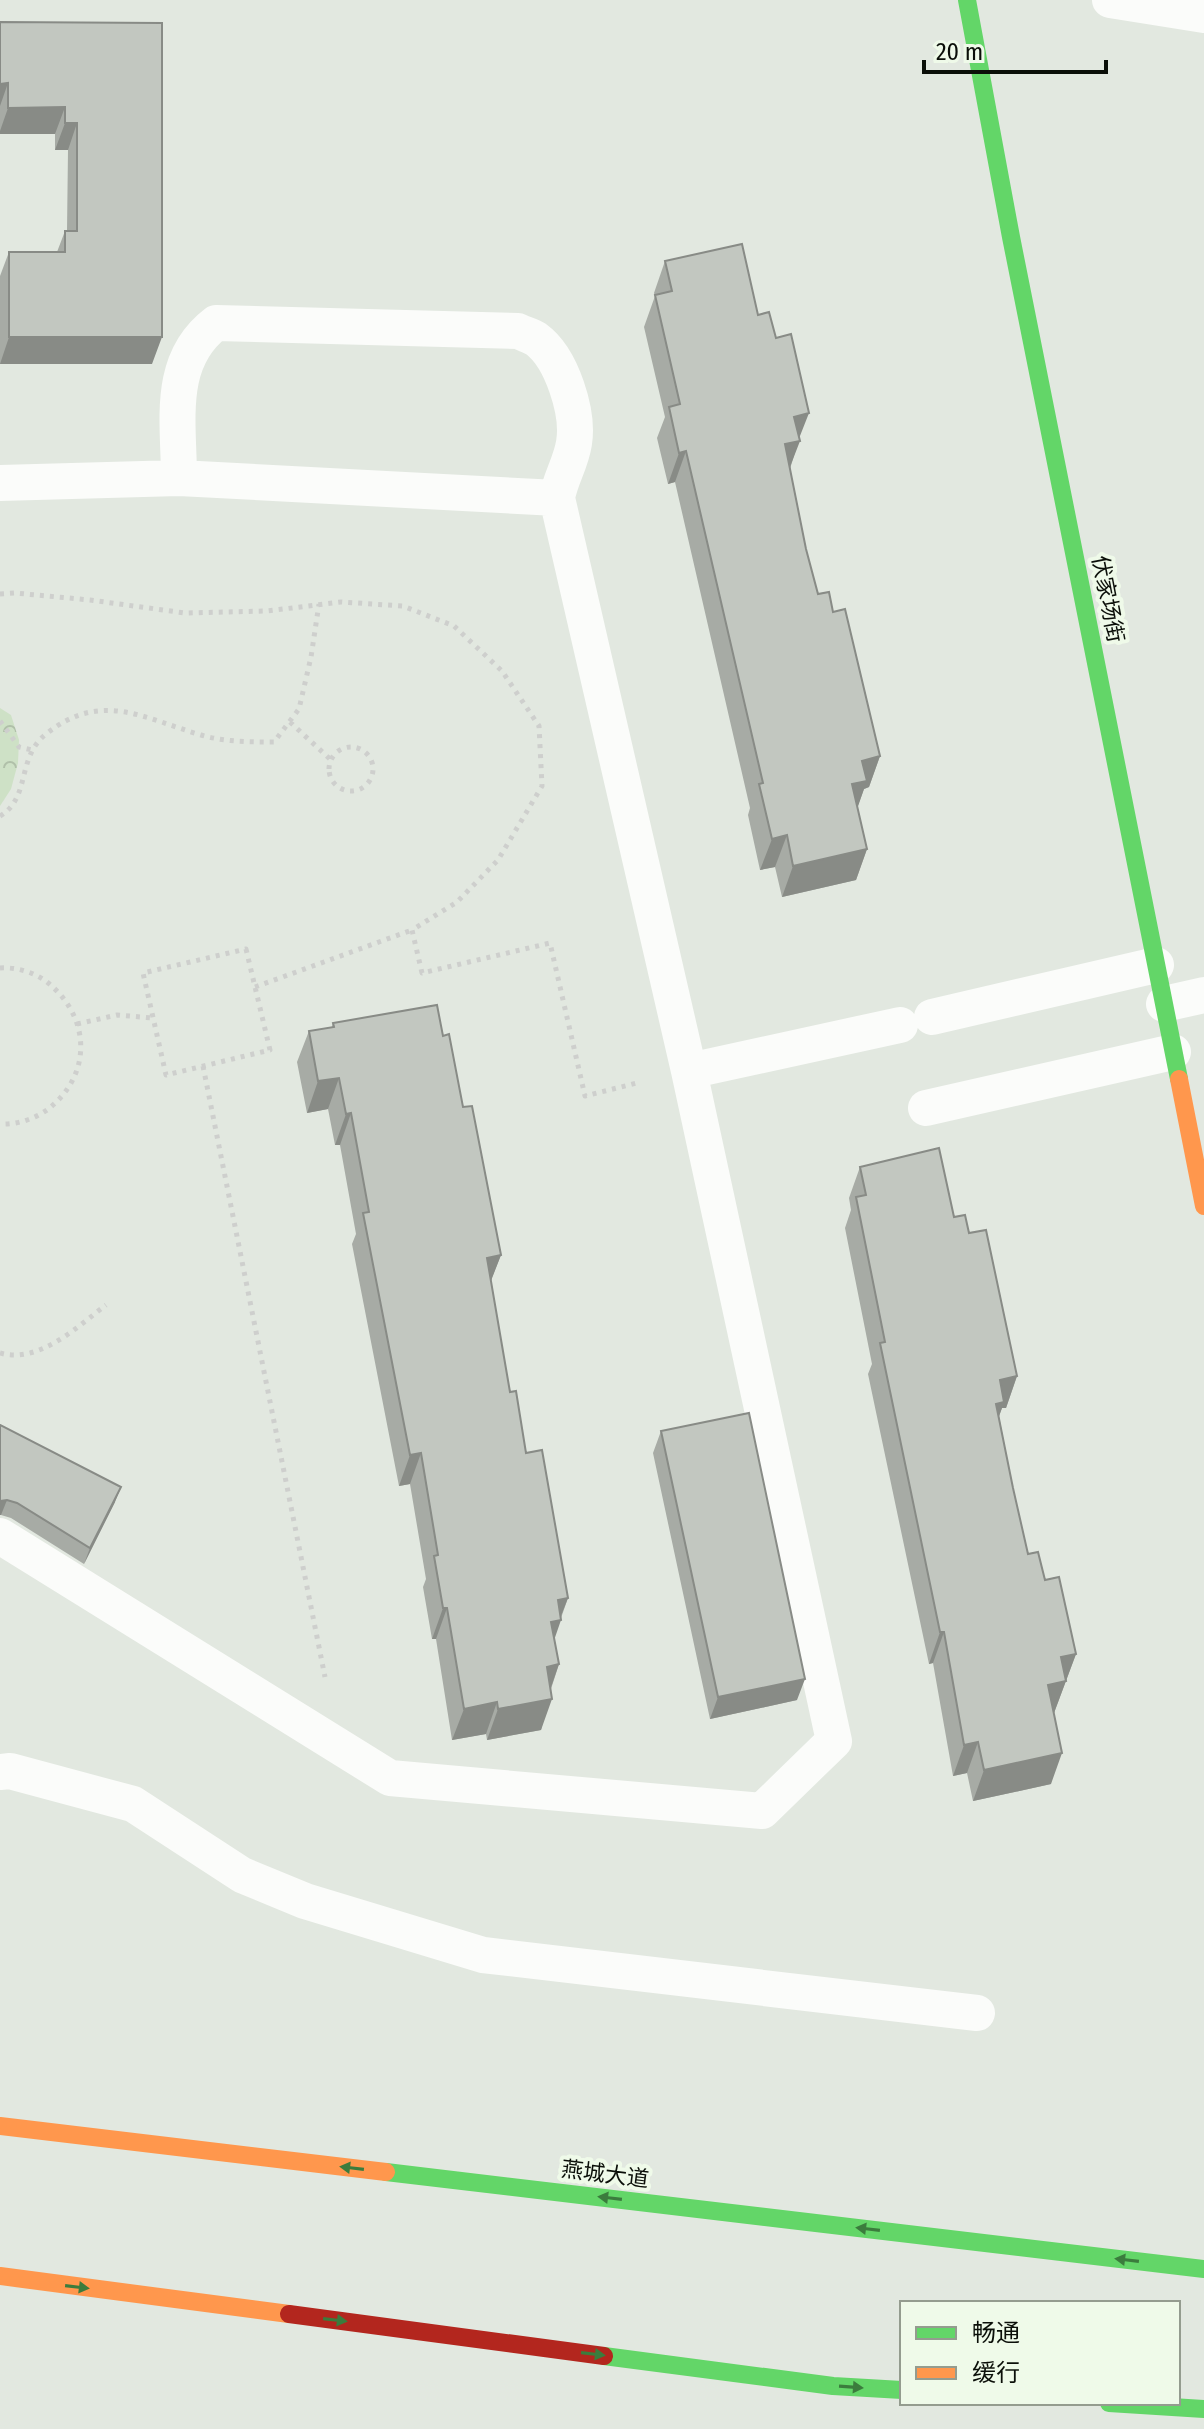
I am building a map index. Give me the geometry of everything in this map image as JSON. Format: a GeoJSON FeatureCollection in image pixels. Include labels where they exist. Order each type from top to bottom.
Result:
{"type":"FeatureCollection","features":[{"type":"Feature","properties":{"kind":"main road","name":"伏家场街"},"geometry":{"type":"LineString","coordinates":[[967,0],[1204,1206]]}},
{"type":"Feature","properties":{"kind":"main road","name":"燕城大道"},"geometry":{"type":"LineString","coordinates":[[0,2126],[1204,2269]]}},
{"type":"Feature","properties":{"kind":"main road"},"geometry":{"type":"LineString","coordinates":[[0,2276],[833,2386],[900,2390]]}},
{"type":"Feature","properties":{"kind":"main road"},"geometry":{"type":"LineString","coordinates":[[1141,2405],[1204,2409]]}},
{"type":"Feature","properties":{"kind":"lane"},"geometry":{"type":"LineString","coordinates":[[1110,0],[1204,15]]}},
{"type":"Feature","properties":{"kind":"lane"},"geometry":{"type":"LineString","coordinates":[[0,1536],[390,1778],[762,1811],[834,1741],[689,1071],[557,498],[575,439],[574,412],[567,385],[554,361],[537,340],[518,331],[216,323],[204,332],[190,350],[181,372],[177,395],[179,478]]}},
{"type":"Feature","properties":{"kind":"lane"},"geometry":{"type":"LineString","coordinates":[[0,483],[179,478],[557,498]]}},
{"type":"Feature","properties":{"kind":"lane"},"geometry":{"type":"LineString","coordinates":[[689,1071],[1156,965]]}},
{"type":"Feature","properties":{"kind":"lane"},"geometry":{"type":"LineString","coordinates":[[1164,1004],[1204,995]]}},
{"type":"Feature","properties":{"kind":"lane"},"geometry":{"type":"LineString","coordinates":[[926,1108],[1173,1052]]}},
{"type":"Feature","properties":{"kind":"lane"},"geometry":{"type":"LineString","coordinates":[[0,1772],[10,1771],[133,1804],[242,1875],[305,1901],[483,1955],[977,2013]]}},
{"type":"Feature","properties":{"kind":"path"},"geometry":{"type":"LineString","coordinates":[[0,594],[90,600],[185,613],[267,611],[341,602],[403,606],[454,626],[502,671],[539,726],[542,786],[498,860],[457,902],[412,930],[255,987]]}},
{"type":"Feature","properties":{"kind":"path"},"geometry":{"type":"LineString","coordinates":[[0,816],[15,802],[32,750],[43,736],[72,716],[115,709],[153,717],[202,735],[239,742],[274,742],[299,709],[319,604]]}},
{"type":"Feature","properties":{"kind":"path"},"geometry":{"type":"LineString","coordinates":[[0,721],[19,747],[32,750]]}},
{"type":"Feature","properties":{"kind":"path"},"geometry":{"type":"LineString","coordinates":[[290,722],[331,760]]}},
{"type":"Feature","properties":{"kind":"path"},"geometry":{"type":"LineString","coordinates":[[354,747],[366,753],[374,767],[370,782],[357,791],[345,791],[334,784],[330,772],[331,760],[341,750],[354,747]]}},
{"type":"Feature","properties":{"kind":"path"},"geometry":{"type":"LineString","coordinates":[[412,930],[422,973],[550,943],[585,1096],[689,1071]]}},
{"type":"Feature","properties":{"kind":"path"},"geometry":{"type":"LineString","coordinates":[[246,949],[255,987],[270,1050],[166,1075],[143,973],[246,949]]}},
{"type":"Feature","properties":{"kind":"path"},"geometry":{"type":"LineString","coordinates":[[0,968],[11,967],[38,975],[61,994],[77,1018],[82,1047],[76,1075],[60,1100],[36,1117],[9,1125],[0,1124]]}},
{"type":"Feature","properties":{"kind":"path"},"geometry":{"type":"LineString","coordinates":[[77,1024],[117,1015],[153,1018]]}},
{"type":"Feature","properties":{"kind":"path"},"geometry":{"type":"LineString","coordinates":[[203,1066],[337,1746]]}},
{"type":"Feature","properties":{"kind":"path"},"geometry":{"type":"LineString","coordinates":[[0,1353],[10,1356],[53,1346],[106,1305]]}},
{"type":"Feature","properties":{"kind":"green space"},"geometry":{"type":"Polygon","coordinates":[[[0,708],[11,715],[19,740],[18,763],[11,789],[0,806],[0,708]]]}},
{"type":"Feature","properties":{"kind":"building"},"geometry":{"type":"Polygon","coordinates":[[[0,22],[162,23],[162,337],[9,337],[9,252],[65,252],[65,231],[77,231],[77,123],[65,123],[65,107],[8,108],[8,83],[0,84],[0,22]]]}},
{"type":"Feature","properties":{"kind":"building"},"geometry":{"type":"Polygon","coordinates":[[[742,244],[758,315],[769,312],[776,338],[791,334],[809,413],[794,417],[800,441],[785,444],[806,549],[818,594],[829,592],[833,612],[845,609],[880,756],[862,761],[867,781],[852,784],[867,849],[793,866],[787,835],[772,839],[759,784],[763,783],[686,451],[679,453],[669,407],[680,404],[655,295],[672,291],[665,261],[742,244]]]}},
{"type":"Feature","properties":{"kind":"building"},"geometry":{"type":"Polygon","coordinates":[[[437,1005],[443,1036],[449,1034],[463,1107],[472,1106],[501,1255],[487,1258],[510,1392],[516,1391],[526,1453],[542,1450],[568,1598],[558,1600],[561,1620],[551,1622],[559,1664],[547,1667],[552,1699],[498,1709],[497,1702],[464,1709],[447,1608],[443,1608],[434,1556],[438,1555],[421,1453],[410,1455],[363,1213],[369,1212],[351,1113],[346,1114],[339,1078],[318,1081],[309,1031],[334,1027],[333,1023],[437,1005]]]}},
{"type":"Feature","properties":{"kind":"building"},"geometry":{"type":"Polygon","coordinates":[[[939,1148],[954,1217],[965,1215],[969,1233],[986,1230],[1017,1376],[1000,1380],[1004,1402],[996,1404],[1013,1488],[1028,1554],[1038,1552],[1045,1580],[1059,1577],[1076,1654],[1061,1657],[1066,1681],[1048,1685],[1062,1753],[984,1770],[978,1742],[964,1745],[944,1632],[940,1632],[880,1343],[885,1342],[856,1197],[866,1195],[860,1167],[939,1148]]]}},
{"type":"Feature","properties":{"kind":"building"},"geometry":{"type":"Polygon","coordinates":[[[749,1413],[805,1679],[718,1697],[661,1431],[749,1413]]]}},
{"type":"Feature","properties":{"kind":"building"},"geometry":{"type":"Polygon","coordinates":[[[0,1425],[121,1487],[90,1548],[17,1503],[0,1501],[0,1425]]]}},
{"type":"Feature","properties":{"kind":"traffic: fast"},"geometry":{"type":"LineString","coordinates":[[967,0],[1011,237],[1179,1079]]}},
{"type":"Feature","properties":{"kind":"traffic: fast"},"geometry":{"type":"LineString","coordinates":[[386,2172],[1204,2269]]}},
{"type":"Feature","properties":{"kind":"traffic: fast"},"geometry":{"type":"LineString","coordinates":[[604,2356],[833,2386],[900,2390]]}},
{"type":"Feature","properties":{"kind":"traffic: fast"},"geometry":{"type":"LineString","coordinates":[[1141,2405],[1204,2409]]}},
{"type":"Feature","properties":{"kind":"traffic: slow"},"geometry":{"type":"LineString","coordinates":[[1179,1079],[1204,1206]]}},
{"type":"Feature","properties":{"kind":"traffic: slow"},"geometry":{"type":"LineString","coordinates":[[0,2126],[386,2172]]}},
{"type":"Feature","properties":{"kind":"traffic: slow"},"geometry":{"type":"LineString","coordinates":[[0,2276],[289,2314]]}},
{"type":"Feature","properties":{"kind":"traffic: jam"},"geometry":{"type":"LineString","coordinates":[[289,2314],[604,2356]]}}]}
